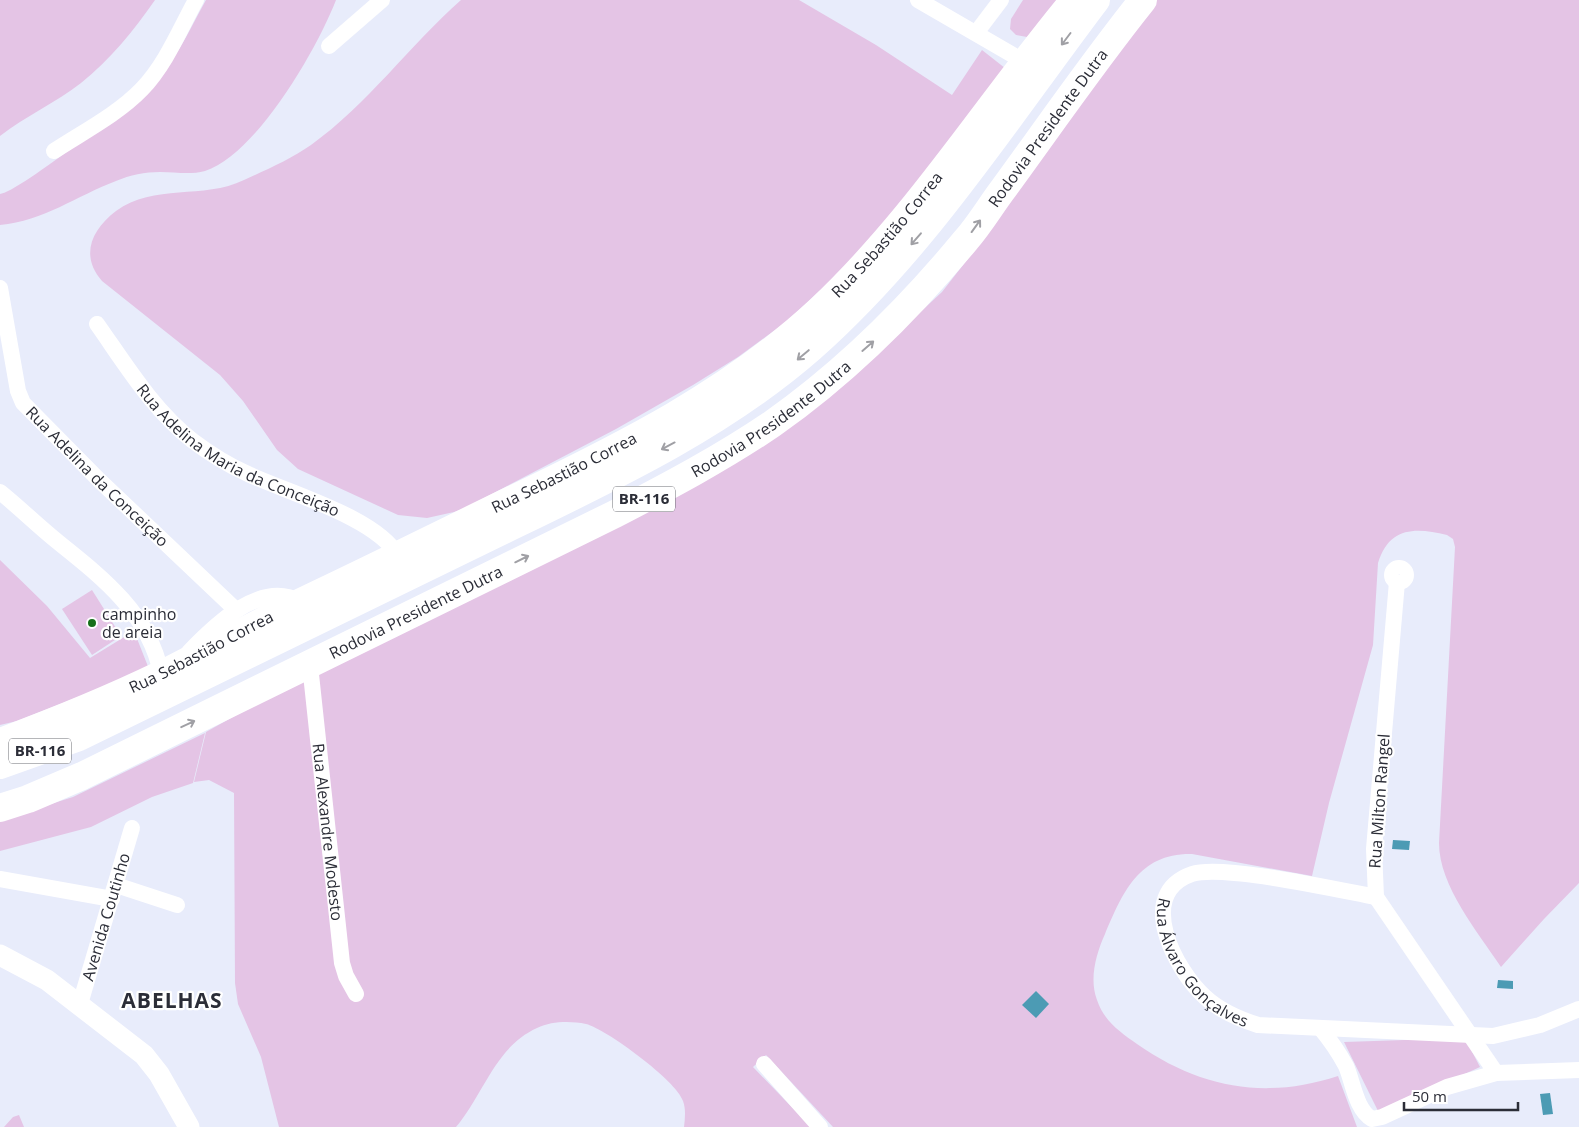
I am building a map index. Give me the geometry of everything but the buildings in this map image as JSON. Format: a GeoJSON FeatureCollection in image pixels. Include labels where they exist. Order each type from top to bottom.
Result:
{"type":"FeatureCollection","features":[{"type":"Feature","properties":{"kind":"highway","name":"Rodovia Presidente Dutra"},"geometry":{"type":"LineString","coordinates":[[0,765],[79,737],[543,511],[687,436],[779,375],[848,314],[925,228],[961,183],[1096,0]]}},
{"type":"Feature","properties":{"kind":"highway","name":"Rodovia Presidente Dutra"},"geometry":{"type":"LineString","coordinates":[[0,808],[28,799],[82,776],[684,479],[772,424],[832,378],[888,326],[967,239],[1043,137],[1086,74],[1143,0]]}},
{"type":"Feature","properties":{"kind":"highway"},"geometry":{"type":"LineString","coordinates":[[0,815],[83,782],[150,742]]}},
{"type":"Feature","properties":{"kind":"main road","name":"Rua Sebastião Correa"},"geometry":{"type":"LineString","coordinates":[[0,741],[110,697],[168,670],[300,602],[581,466],[661,423],[734,376],[778,344],[819,310],[886,238],[933,180],[1023,61],[1073,0]]}},
{"type":"Feature","properties":{"kind":"street"},"geometry":{"type":"LineString","coordinates":[[54,151],[128,101],[143,88],[158,68],[196,0]]}},
{"type":"Feature","properties":{"kind":"street"},"geometry":{"type":"LineString","coordinates":[[329,46],[382,0]]}},
{"type":"Feature","properties":{"kind":"street"},"geometry":{"type":"LineString","coordinates":[[918,0],[1023,61]]}},
{"type":"Feature","properties":{"kind":"street"},"geometry":{"type":"LineString","coordinates":[[976,32],[1001,0]]}},
{"type":"Feature","properties":{"kind":"street","name":"Rua Adelina da Conceição"},"geometry":{"type":"LineString","coordinates":[[0,288],[18,391],[23,404],[99,480],[236,610]]}},
{"type":"Feature","properties":{"kind":"street","name":"Rua Adelina Maria da Conceição"},"geometry":{"type":"LineString","coordinates":[[97,324],[159,409],[194,442],[246,473],[346,516],[391,545],[398,556]]}},
{"type":"Feature","properties":{"kind":"street"},"geometry":{"type":"LineString","coordinates":[[0,492],[107,583],[126,602],[143,625],[158,658],[168,670],[204,636],[236,610],[254,602],[280,595],[300,602]]}},
{"type":"Feature","properties":{"kind":"street","name":"Rua Milton Rangel"},"geometry":{"type":"LineString","coordinates":[[1376,897],[1374,849],[1397,582]]}},
{"type":"Feature","properties":{"kind":"street","name":"Rua Alexandre Modesto"},"geometry":{"type":"LineString","coordinates":[[310,665],[342,963],[356,994]]}},
{"type":"Feature","properties":{"kind":"street","name":"Avenida Coutinho"},"geometry":{"type":"LineString","coordinates":[[80,1004],[132,828]]}},
{"type":"Feature","properties":{"kind":"street","name":"Rua Álvaro Gonçalves"},"geometry":{"type":"LineString","coordinates":[[1376,897],[1254,876],[1202,872],[1180,881],[1166,900],[1162,920],[1171,946],[1185,973],[1206,998],[1232,1015],[1258,1025],[1493,1036],[1513,1033],[1579,1009]]}},
{"type":"Feature","properties":{"kind":"street"},"geometry":{"type":"LineString","coordinates":[[0,879],[114,892],[177,905]]}},
{"type":"Feature","properties":{"kind":"street"},"geometry":{"type":"LineString","coordinates":[[1376,897],[1496,1073]]}},
{"type":"Feature","properties":{"kind":"street"},"geometry":{"type":"LineString","coordinates":[[0,955],[47,980],[144,1055],[159,1074],[189,1127]]}},
{"type":"Feature","properties":{"kind":"street"},"geometry":{"type":"LineString","coordinates":[[1321,1029],[1337,1050],[1346,1066],[1364,1113],[1377,1122],[1432,1093],[1496,1073],[1579,1070]]}},
{"type":"Feature","properties":{"kind":"street"},"geometry":{"type":"LineString","coordinates":[[764,1064],[820,1127]]}},
{"type":"Feature","properties":{"kind":"shaded area"},"geometry":{"type":"Polygon","coordinates":[[[0,0],[155,0],[121,44],[92,74],[71,90],[0,136],[0,0]]]}},
{"type":"Feature","properties":{"kind":"shaded area"},"geometry":{"type":"Polygon","coordinates":[[[206,0],[336,0],[315,45],[283,98],[245,144],[225,161],[199,172],[154,172],[127,177],[31,219],[0,225],[0,194],[30,178],[54,161],[107,121],[160,76],[185,39],[206,0]]]}},
{"type":"Feature","properties":{"kind":"shaded area"},"geometry":{"type":"Polygon","coordinates":[[[461,0],[799,0],[876,45],[952,95],[982,50],[1010,72],[885,231],[786,322],[738,357],[616,429],[465,508],[427,518],[398,515],[298,469],[277,450],[243,401],[220,375],[102,281],[95,272],[91,262],[91,244],[100,226],[107,218],[131,202],[162,194],[228,186],[278,164],[311,145],[351,112],[461,0]]]}},
{"type":"Feature","properties":{"kind":"shaded area"},"geometry":{"type":"Polygon","coordinates":[[[1023,0],[1063,0],[1027,37],[1016,35],[1010,29],[1011,19],[1023,0]]]}},
{"type":"Feature","properties":{"kind":"shaded area"},"geometry":{"type":"Polygon","coordinates":[[[1150,0],[1579,0],[1579,883],[1501,967],[1461,908],[1445,876],[1439,843],[1455,547],[1453,539],[1447,535],[1435,532],[1414,531],[1396,536],[1389,542],[1378,563],[1373,645],[1329,803],[1312,876],[1192,854],[1174,855],[1159,860],[1135,878],[1126,890],[1105,934],[1099,950],[1094,975],[1097,1000],[1108,1020],[1137,1044],[1161,1059],[1209,1080],[1234,1086],[1259,1088],[1285,1087],[1338,1076],[1357,1127],[833,1127],[766,1055],[753,1067],[811,1127],[684,1127],[685,1110],[683,1101],[678,1092],[655,1069],[624,1045],[596,1028],[586,1024],[567,1022],[549,1024],[537,1028],[523,1036],[511,1047],[491,1072],[456,1127],[279,1127],[261,1057],[238,1004],[235,983],[234,793],[209,780],[194,782],[206,732],[865,363],[942,292],[995,224],[1080,91],[1150,0]]]}},
{"type":"Feature","properties":{"kind":"shaded area"},"geometry":{"type":"Polygon","coordinates":[[[0,560],[47,606],[90,658],[134,631],[149,669],[17,721],[0,725],[0,560]]]}},
{"type":"Feature","properties":{"kind":"shaded area","name":"campinho de areia"},"geometry":{"type":"Polygon","coordinates":[[[92,590],[121,636],[92,655],[62,609],[92,590]]]}},
{"type":"Feature","properties":{"kind":"shaded area"},"geometry":{"type":"Polygon","coordinates":[[[205,733],[193,783],[152,797],[91,827],[0,851],[0,820],[73,797],[205,733]]]}},
{"type":"Feature","properties":{"kind":"shaded area"},"geometry":{"type":"Polygon","coordinates":[[[1465,1038],[1480,1067],[1379,1113],[1344,1042],[1465,1038]]]}},
{"type":"Feature","properties":{"kind":"shaded area"},"geometry":{"type":"Polygon","coordinates":[[[19,1115],[24,1127],[4,1127],[13,1117],[19,1115]]]}},
{"type":"Feature","properties":{"kind":"water"},"geometry":{"type":"Polygon","coordinates":[[[1393,840],[1410,841],[1409,850],[1392,849],[1393,840]]]}},
{"type":"Feature","properties":{"kind":"water"},"geometry":{"type":"Polygon","coordinates":[[[1498,980],[1513,981],[1513,989],[1497,988],[1498,980]]]}},
{"type":"Feature","properties":{"kind":"water"},"geometry":{"type":"Polygon","coordinates":[[[1036,991],[1049,1004],[1036,1018],[1022,1005],[1036,991]]]}},
{"type":"Feature","properties":{"kind":"water"},"geometry":{"type":"Polygon","coordinates":[[[1550,1093],[1553,1114],[1543,1115],[1540,1094],[1550,1093]]]}},
{"type":"Feature","properties":{"kind":"place","name":"campinho de areia"},"geometry":{"type":"Point","coordinates":[92,623]}},
{"type":"Feature","properties":{"kind":"district","name":"ABELHAS"},"geometry":{"type":"Point","coordinates":[172,1001]}}]}
